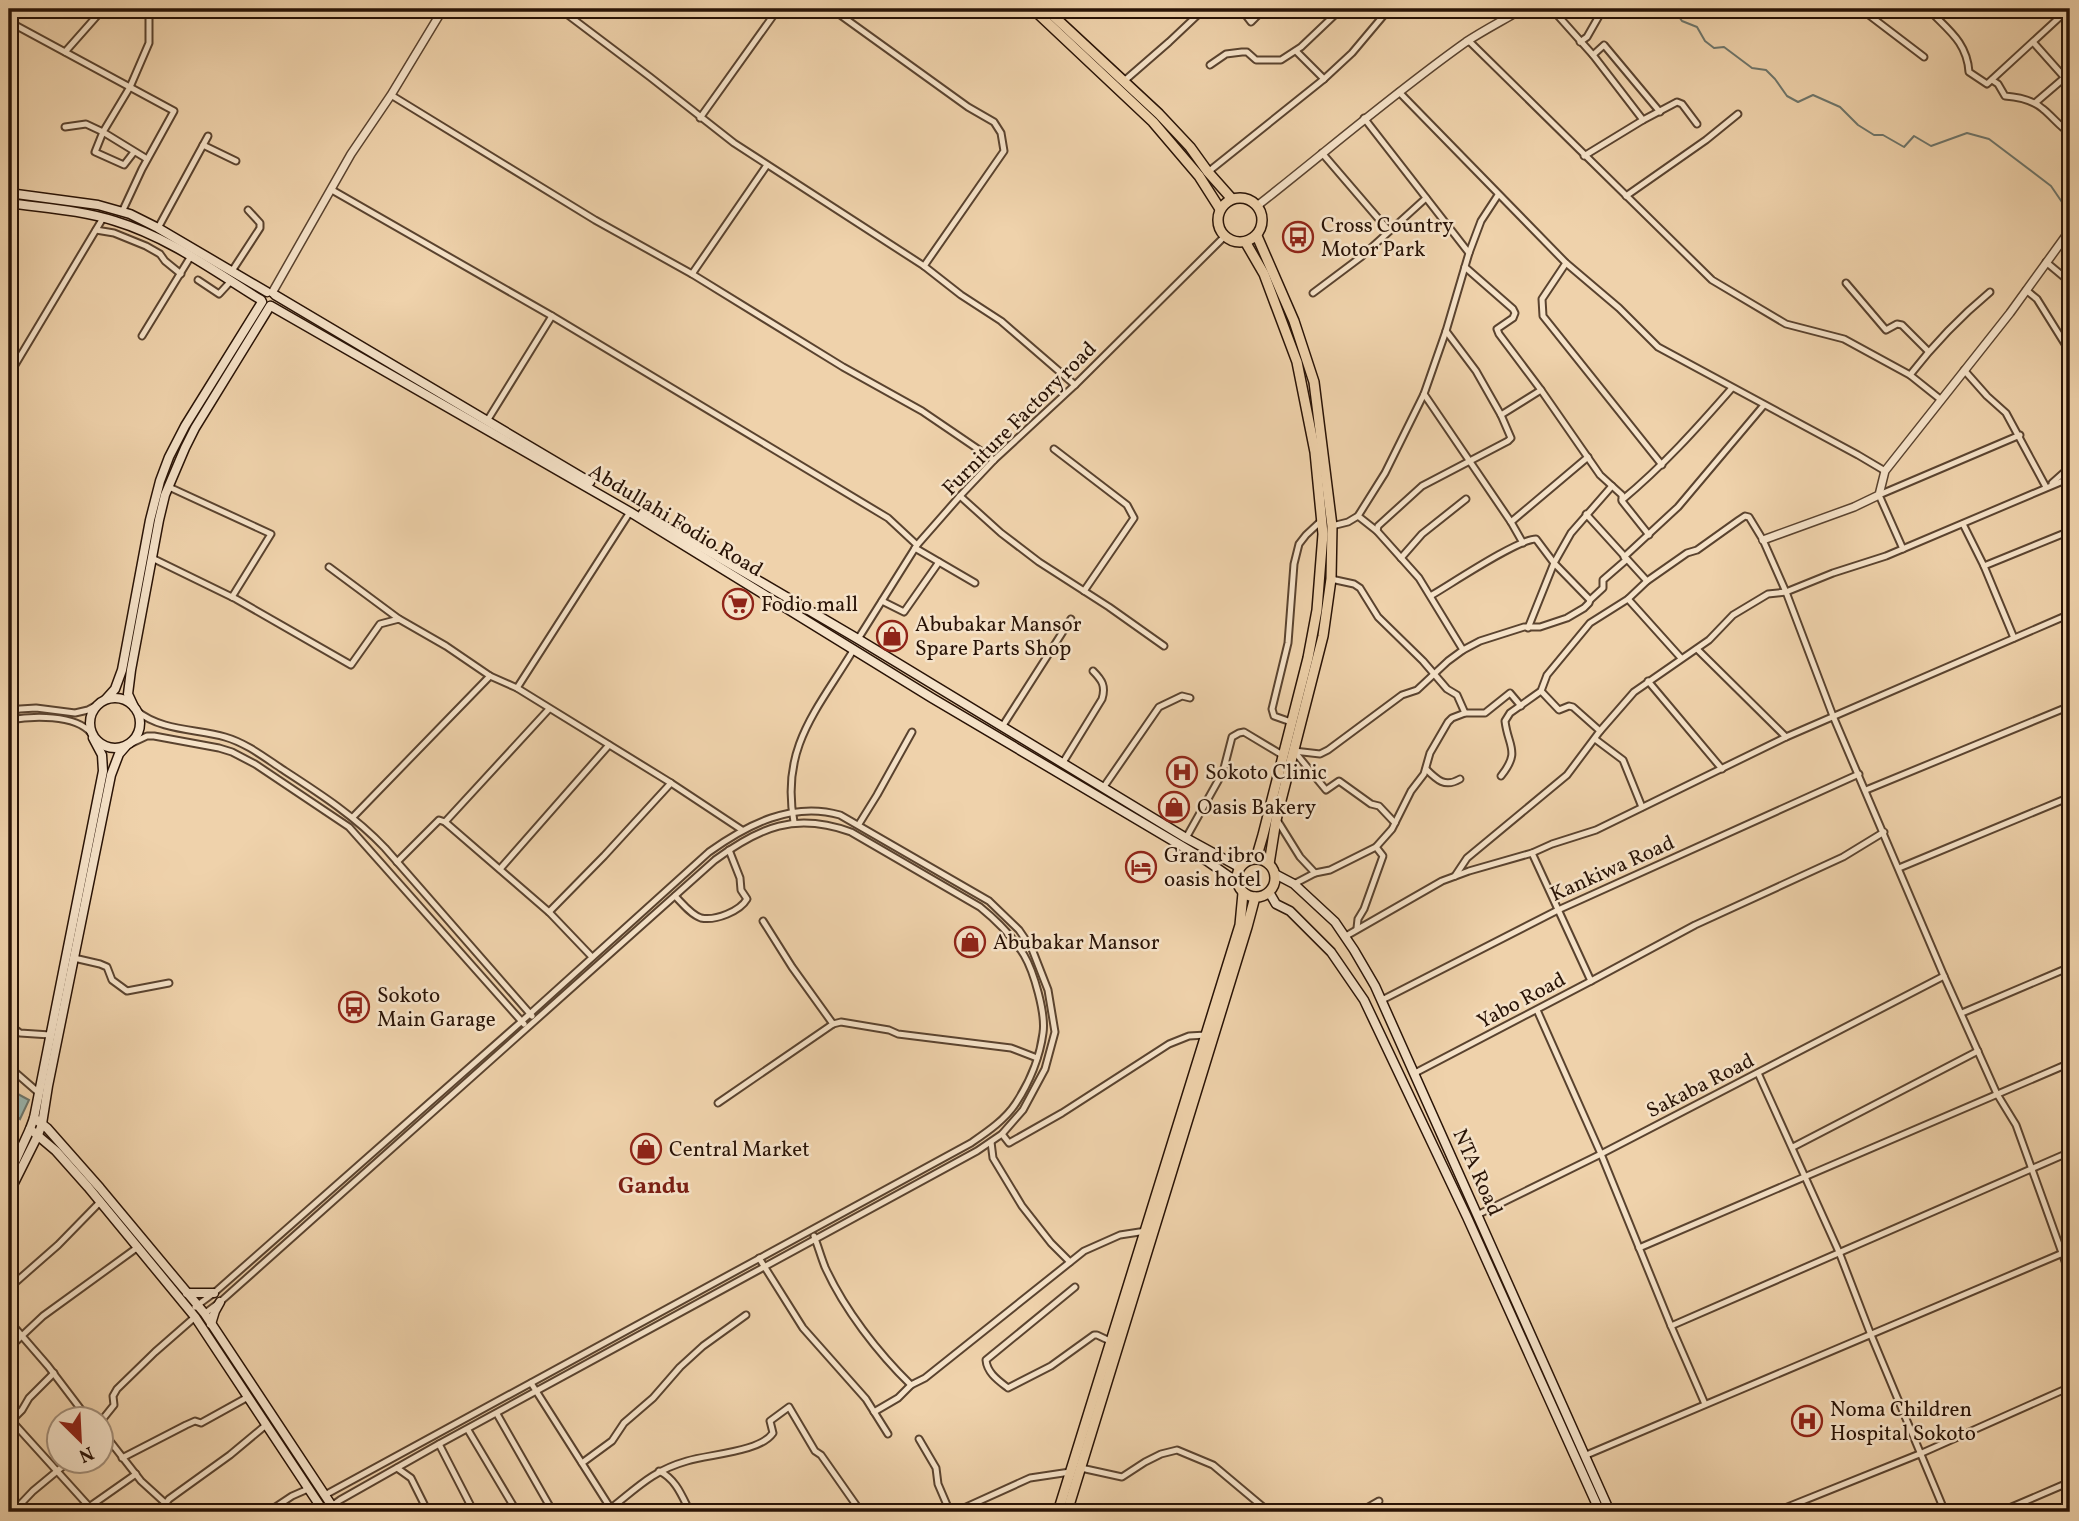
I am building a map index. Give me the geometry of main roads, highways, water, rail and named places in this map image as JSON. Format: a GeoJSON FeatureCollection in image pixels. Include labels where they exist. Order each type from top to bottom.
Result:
{"type":"FeatureCollection","features":[{"type":"Feature","properties":{"kind":"main road"},"geometry":{"type":"LineString","coordinates":[[1033,9],[1153,122],[1193,168],[1220,209]]}},
{"type":"Feature","properties":{"kind":"main road"},"geometry":{"type":"LineString","coordinates":[[1046,9],[1159,114],[1232,199]]}},
{"type":"Feature","properties":{"kind":"main road","name":"Abdullahi Fodio Road"},"geometry":{"type":"LineString","coordinates":[[9,193],[98,205],[158,228],[858,639],[1186,838],[1240,867]]}},
{"type":"Feature","properties":{"kind":"main road"},"geometry":{"type":"LineString","coordinates":[[1232,199],[1250,200],[1262,215],[1262,226],[1257,236],[1246,243],[1234,243],[1224,237],[1217,224],[1220,209],[1232,199]]}},
{"type":"Feature","properties":{"kind":"main road","name":"Abdullahi Fodio Road"},"geometry":{"type":"LineString","coordinates":[[9,203],[79,212],[141,230],[169,243],[266,303],[630,512],[1207,861],[1237,882]]}},
{"type":"Feature","properties":{"kind":"main road"},"geometry":{"type":"LineString","coordinates":[[1257,236],[1294,321],[1314,383],[1332,526],[1331,579],[1323,636],[1276,820],[1269,864]]}},
{"type":"Feature","properties":{"kind":"main road"},"geometry":{"type":"LineString","coordinates":[[1246,243],[1264,274],[1297,362],[1315,452],[1323,534],[1317,610],[1308,658],[1255,859]]}},
{"type":"Feature","properties":{"kind":"main road"},"geometry":{"type":"LineString","coordinates":[[9,1175],[34,1132],[42,1124],[111,775],[119,754],[140,729],[140,720],[128,694],[129,681],[159,520],[169,487],[195,428],[266,303],[263,294],[272,293],[276,301],[266,303],[185,426],[169,457],[150,520],[122,670],[115,689],[97,705],[90,718],[92,735],[102,755],[103,771],[38,1093],[34,1132],[9,1193]]}},
{"type":"Feature","properties":{"kind":"main road"},"geometry":{"type":"LineString","coordinates":[[106,699],[121,699],[136,709]]}},
{"type":"Feature","properties":{"kind":"main road"},"geometry":{"type":"LineString","coordinates":[[92,735],[105,747],[112,749],[128,745]]}},
{"type":"Feature","properties":{"kind":"main road"},"geometry":{"type":"LineString","coordinates":[[1058,1512],[1240,925],[1243,893],[1237,882],[1240,867],[1255,859],[1269,864],[1275,874],[1275,880],[1269,892],[1255,897],[1243,893]]}},
{"type":"Feature","properties":{"kind":"main road","name":"NTA Road"},"geometry":{"type":"LineString","coordinates":[[1275,874],[1294,884],[1335,922],[1346,936],[1382,1000],[1609,1512]]}},
{"type":"Feature","properties":{"kind":"main road","name":"NTA Road"},"geometry":{"type":"LineString","coordinates":[[1269,892],[1276,904],[1290,911],[1331,952],[1364,1000],[1467,1217],[1600,1512]]}},
{"type":"Feature","properties":{"kind":"main road"},"geometry":{"type":"LineString","coordinates":[[1067,1512],[1255,897]]}},
{"type":"Feature","properties":{"kind":"main road"},"geometry":{"type":"LineString","coordinates":[[34,1118],[100,1188],[187,1293],[194,1313]]}},
{"type":"Feature","properties":{"kind":"main road"},"geometry":{"type":"LineString","coordinates":[[34,1132],[56,1151],[101,1201],[194,1313],[323,1512]]}},
{"type":"Feature","properties":{"kind":"main road"},"geometry":{"type":"LineString","coordinates":[[187,1293],[214,1293]]}},
{"type":"Feature","properties":{"kind":"main road"},"geometry":{"type":"LineString","coordinates":[[211,1324],[220,1303]]}},
{"type":"Feature","properties":{"kind":"main road"},"geometry":{"type":"LineString","coordinates":[[194,1313],[205,1314],[334,1509]]}},
{"type":"Feature","properties":{"kind":"water"},"geometry":{"type":"Polygon","coordinates":[[[16,1093],[29,1100],[20,1119],[9,1109],[9,1100],[16,1093]]]}},
{"type":"Feature","properties":{"kind":"waterway"},"geometry":{"type":"LineString","coordinates":[[1673,9],[1682,21],[1697,27],[1705,41],[1714,48],[1724,47],[1752,68],[1766,70],[1787,96],[1798,102],[1813,95],[1840,107],[1858,125],[1874,135],[1883,135],[1904,147],[1914,136],[1931,146],[1967,133],[1989,139],[2051,186],[2070,210]]}},
{"type":"Feature","properties":{"kind":"place","name":"Cross Country Motor Park"},"geometry":{"type":"Point","coordinates":[1298,237]}},
{"type":"Feature","properties":{"kind":"place","name":"Fodio mall"},"geometry":{"type":"Point","coordinates":[738,604]}},
{"type":"Feature","properties":{"kind":"place","name":"Abubakar Mansor Spare Parts Shop"},"geometry":{"type":"Point","coordinates":[892,636]}},
{"type":"Feature","properties":{"kind":"place","name":"Sokoto Clinic"},"geometry":{"type":"Point","coordinates":[1182,772]}},
{"type":"Feature","properties":{"kind":"place","name":"Oasis Bakery"},"geometry":{"type":"Point","coordinates":[1174,807]}},
{"type":"Feature","properties":{"kind":"place","name":"Grand ibro oasis hotel"},"geometry":{"type":"Point","coordinates":[1141,867]}},
{"type":"Feature","properties":{"kind":"place","name":"Abubakar Mansor"},"geometry":{"type":"Point","coordinates":[970,942]}},
{"type":"Feature","properties":{"kind":"place","name":"Sokoto Main Garage"},"geometry":{"type":"Point","coordinates":[354,1007]}},
{"type":"Feature","properties":{"kind":"place","name":"Central Market"},"geometry":{"type":"Point","coordinates":[646,1149]}},
{"type":"Feature","properties":{"kind":"place","name":"Noma Children Hospital Sokoto"},"geometry":{"type":"Point","coordinates":[1807,1421]}},
{"type":"Feature","properties":{"kind":"district","name":"Gandu"},"geometry":{"type":"Point","coordinates":[654,1185]}}]}
